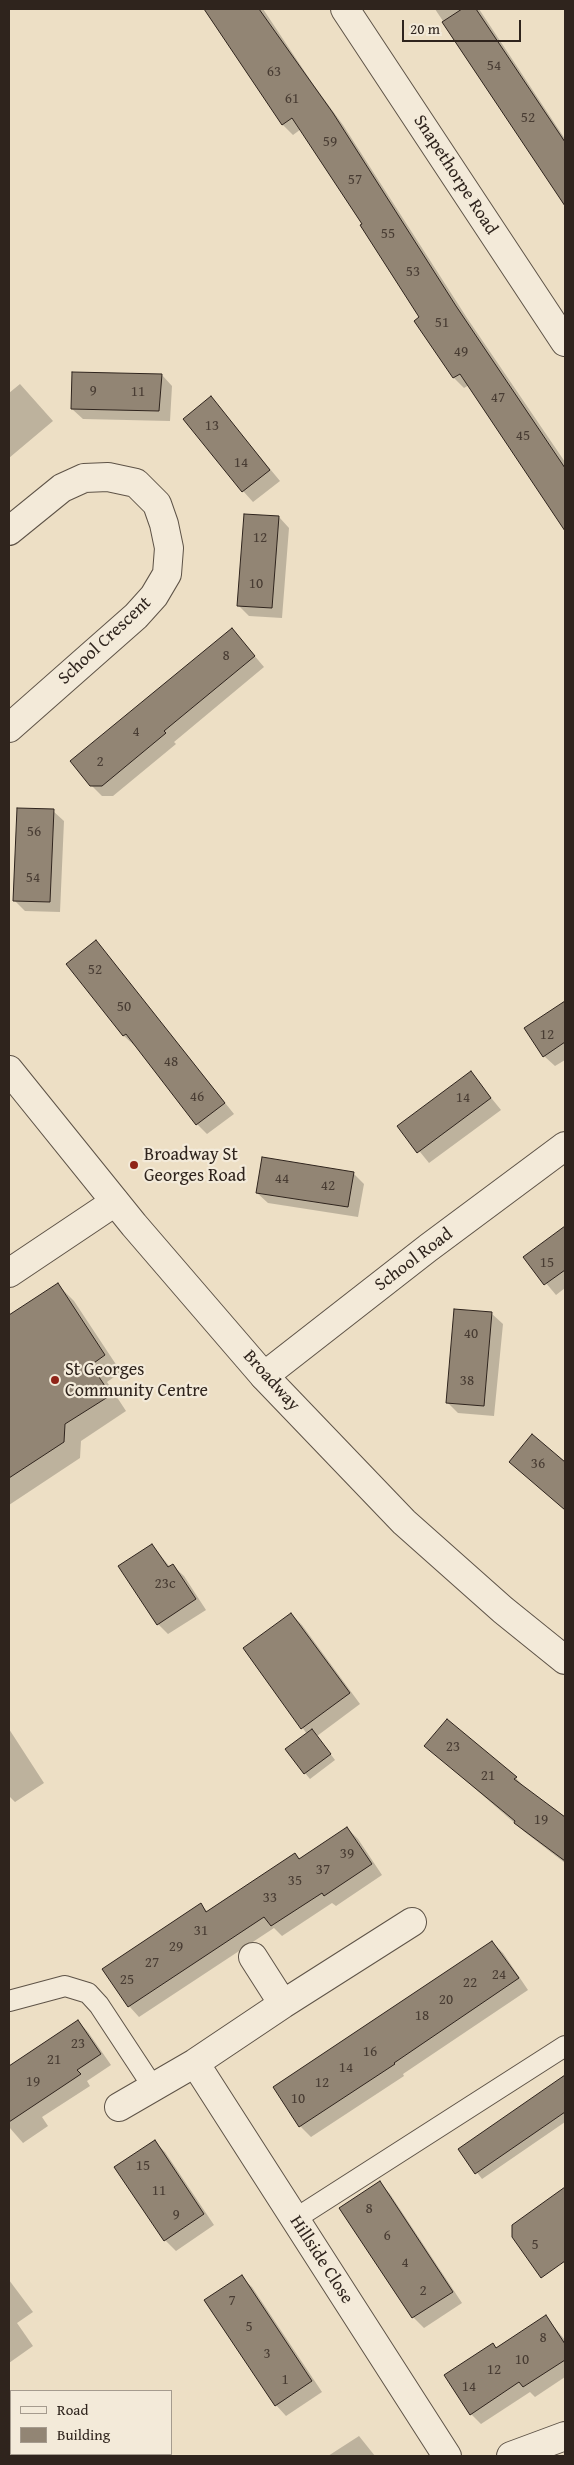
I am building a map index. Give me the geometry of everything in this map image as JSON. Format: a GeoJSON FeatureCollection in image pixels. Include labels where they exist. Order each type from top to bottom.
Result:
{"type":"FeatureCollection","features":[{"type":"Feature","properties":{"kind":"street","name":"Snapethorpe Road"},"geometry":{"type":"LineString","coordinates":[[345,9],[565,342]]}},
{"type":"Feature","properties":{"kind":"street","name":"School Crescent"},"geometry":{"type":"LineString","coordinates":[[9,531],[62,488],[84,478],[108,476],[136,483],[157,504],[169,548],[167,574],[148,603],[136,616],[9,728]]}},
{"type":"Feature","properties":{"kind":"street","name":"Broadway"},"geometry":{"type":"LineString","coordinates":[[9,1070],[115,1202],[264,1376],[404,1522],[503,1610],[565,1660]]}},
{"type":"Feature","properties":{"kind":"street","name":"School Road"},"geometry":{"type":"LineString","coordinates":[[264,1376],[428,1248],[565,1146]]}},
{"type":"Feature","properties":{"kind":"street"},"geometry":{"type":"LineString","coordinates":[[9,1273],[115,1202]]}},
{"type":"Feature","properties":{"kind":"street"},"geometry":{"type":"LineString","coordinates":[[119,2107],[195,2063],[283,2004],[412,1922]]}},
{"type":"Feature","properties":{"kind":"street"},"geometry":{"type":"LineString","coordinates":[[254,1957],[283,2004]]}},
{"type":"Feature","properties":{"kind":"street","name":"Hillside Close"},"geometry":{"type":"LineString","coordinates":[[195,2063],[447,2456]]}},
{"type":"Feature","properties":{"kind":"street"},"geometry":{"type":"LineString","coordinates":[[511,2456],[565,2436]]}},
{"type":"Feature","properties":{"kind":"lane"},"geometry":{"type":"LineString","coordinates":[[9,2000],[65,1986],[88,1993],[99,2005],[153,2087]]}},
{"type":"Feature","properties":{"kind":"lane"},"geometry":{"type":"LineString","coordinates":[[295,2219],[565,2046]]}},
{"type":"Feature","properties":{"kind":"building"},"geometry":{"type":"Polygon","coordinates":[[[204,9],[259,9],[333,113],[456,306],[565,468],[565,531],[460,374],[453,378],[414,321],[419,317],[360,225],[362,224],[292,118],[282,125],[204,9]]]}},
{"type":"Feature","properties":{"kind":"building"},"geometry":{"type":"Polygon","coordinates":[[[462,9],[476,9],[565,142],[565,206],[442,22],[462,9]]]}},
{"type":"Feature","properties":{"kind":"building"},"geometry":{"type":"Polygon","coordinates":[[[72,372],[162,374],[159,411],[71,409],[72,372]]]}},
{"type":"Feature","properties":{"kind":"building"},"geometry":{"type":"Polygon","coordinates":[[[211,396],[270,470],[242,492],[183,419],[211,396]]]}},
{"type":"Feature","properties":{"kind":"building"},"geometry":{"type":"Polygon","coordinates":[[[244,514],[279,516],[272,608],[237,606],[244,514]]]}},
{"type":"Feature","properties":{"kind":"building"},"geometry":{"type":"Polygon","coordinates":[[[232,628],[255,656],[164,731],[166,733],[102,786],[90,786],[70,761],[232,628]]]}},
{"type":"Feature","properties":{"kind":"building"},"geometry":{"type":"Polygon","coordinates":[[[17,808],[54,809],[50,902],[13,901],[17,808]]]}},
{"type":"Feature","properties":{"kind":"building"},"geometry":{"type":"Polygon","coordinates":[[[96,940],[225,1103],[196,1125],[126,1034],[123,1036],[66,964],[96,940]]]}},
{"type":"Feature","properties":{"kind":"building"},"geometry":{"type":"Polygon","coordinates":[[[565,1001],[565,1042],[543,1057],[524,1028],[565,1001]]]}},
{"type":"Feature","properties":{"kind":"building"},"geometry":{"type":"Polygon","coordinates":[[[471,1071],[491,1098],[417,1153],[397,1126],[471,1071]]]}},
{"type":"Feature","properties":{"kind":"building"},"geometry":{"type":"Polygon","coordinates":[[[262,1157],[354,1172],[348,1207],[256,1193],[262,1157]]]}},
{"type":"Feature","properties":{"kind":"building"},"geometry":{"type":"Polygon","coordinates":[[[565,1226],[565,1270],[544,1285],[523,1257],[565,1226]]]}},
{"type":"Feature","properties":{"kind":"building","name":"St Georges Community Centre"},"geometry":{"type":"Polygon","coordinates":[[[58,1283],[105,1355],[91,1365],[111,1395],[65,1424],[64,1442],[9,1478],[9,1315],[58,1283]]]}},
{"type":"Feature","properties":{"kind":"building"},"geometry":{"type":"Polygon","coordinates":[[[454,1309],[492,1312],[484,1406],[446,1403],[454,1309]]]}},
{"type":"Feature","properties":{"kind":"building"},"geometry":{"type":"Polygon","coordinates":[[[532,1434],[565,1462],[565,1510],[509,1462],[532,1434]]]}},
{"type":"Feature","properties":{"kind":"building"},"geometry":{"type":"Polygon","coordinates":[[[152,1544],[168,1567],[173,1564],[196,1599],[157,1625],[118,1566],[152,1544]]]}},
{"type":"Feature","properties":{"kind":"building"},"geometry":{"type":"Polygon","coordinates":[[[291,1613],[350,1693],[301,1729],[243,1648],[291,1613]]]}},
{"type":"Feature","properties":{"kind":"building"},"geometry":{"type":"Polygon","coordinates":[[[447,1719],[517,1777],[514,1779],[565,1817],[565,1861],[514,1823],[515,1821],[424,1746],[447,1719]]]}},
{"type":"Feature","properties":{"kind":"building"},"geometry":{"type":"Polygon","coordinates":[[[312,1729],[331,1754],[304,1774],[285,1749],[312,1729]]]}},
{"type":"Feature","properties":{"kind":"building"},"geometry":{"type":"Polygon","coordinates":[[[347,1827],[372,1864],[324,1896],[322,1893],[271,1926],[264,1917],[128,2007],[102,1969],[201,1903],[206,1912],[295,1853],[299,1859],[347,1827]]]}},
{"type":"Feature","properties":{"kind":"building"},"geometry":{"type":"Polygon","coordinates":[[[492,1941],[519,1978],[395,2064],[299,2127],[273,2087],[492,1941]]]}},
{"type":"Feature","properties":{"kind":"building"},"geometry":{"type":"Polygon","coordinates":[[[78,2020],[101,2054],[77,2070],[81,2074],[9,2122],[9,2066],[78,2020]]]}},
{"type":"Feature","properties":{"kind":"building"},"geometry":{"type":"Polygon","coordinates":[[[565,2075],[565,2112],[475,2174],[458,2149],[565,2075]]]}},
{"type":"Feature","properties":{"kind":"building"},"geometry":{"type":"Polygon","coordinates":[[[155,2140],[204,2214],[164,2241],[114,2167],[155,2140]]]}},
{"type":"Feature","properties":{"kind":"building"},"geometry":{"type":"Polygon","coordinates":[[[380,2181],[453,2292],[412,2318],[339,2208],[380,2181]]]}},
{"type":"Feature","properties":{"kind":"building"},"geometry":{"type":"Polygon","coordinates":[[[565,2187],[565,2261],[541,2278],[512,2237],[512,2225],[565,2187]]]}},
{"type":"Feature","properties":{"kind":"building"},"geometry":{"type":"Polygon","coordinates":[[[242,2275],[312,2381],[275,2406],[204,2300],[242,2275]]]}},
{"type":"Feature","properties":{"kind":"building"},"geometry":{"type":"Polygon","coordinates":[[[546,2315],[565,2344],[565,2360],[523,2387],[519,2382],[470,2415],[444,2375],[493,2343],[496,2348],[546,2315]]]}},
{"type":"Feature","properties":{"kind":"place","name":"Broadway St Georges Road"},"geometry":{"type":"Point","coordinates":[134,1165]}},
{"type":"Feature","properties":{"kind":"place","name":"St Georges Community Centre"},"geometry":{"type":"Point","coordinates":[55,1380]}}]}
